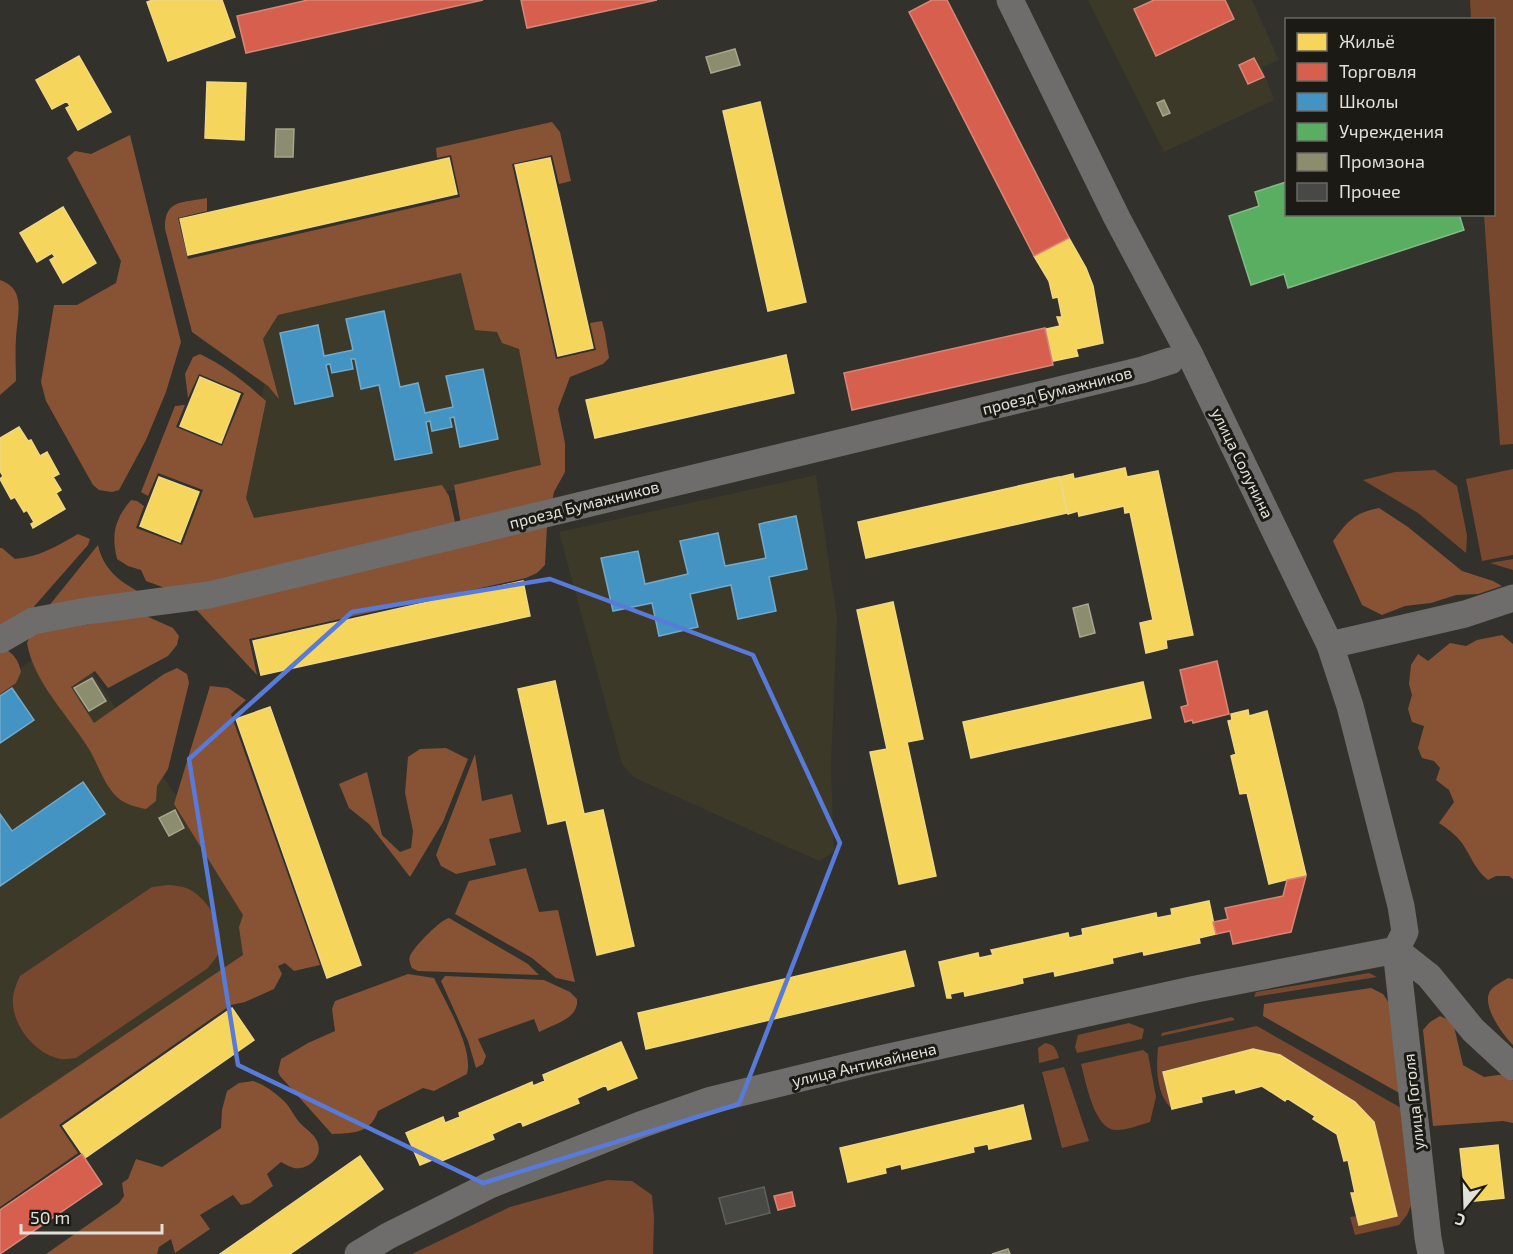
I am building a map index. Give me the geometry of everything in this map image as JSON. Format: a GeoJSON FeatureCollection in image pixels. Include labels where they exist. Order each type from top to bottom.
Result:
{"type":"FeatureCollection","features":[{"type":"Feature","properties":{"kind":"street","name":"улица Солунина"},"geometry":{"type":"LineString","coordinates":[[1010,0],[1118,218],[1190,355],[1330,645],[1350,706],[1401,906],[1405,932],[1396,950]]}},
{"type":"Feature","properties":{"kind":"street","name":"проезд Бумажников"},"geometry":{"type":"LineString","coordinates":[[0,640],[33,621],[87,611],[209,595],[1131,373],[1170,361]]}},
{"type":"Feature","properties":{"kind":"street"},"geometry":{"type":"LineString","coordinates":[[1330,645],[1465,614],[1513,598]]}},
{"type":"Feature","properties":{"kind":"street"},"geometry":{"type":"LineString","coordinates":[[1396,950],[1429,976],[1473,1030],[1513,1067]]}},
{"type":"Feature","properties":{"kind":"street","name":"улица Антикайнена"},"geometry":{"type":"LineString","coordinates":[[358,1254],[388,1236],[490,1185],[640,1125],[711,1100],[875,1060],[1196,989],[1396,950]]}},
{"type":"Feature","properties":{"kind":"street","name":"улица Гоголя"},"geometry":{"type":"LineString","coordinates":[[1396,950],[1431,1254]]}},
{"type":"Feature","properties":{"kind":"highlighted area"},"geometry":{"type":"Polygon","coordinates":[[[550,579],[753,655],[840,843],[739,1104],[483,1183],[238,1065],[189,759],[352,612],[550,579]]]}},
{"type":"Feature","properties":{"kind":"shaded area"},"geometry":{"type":"Polygon","coordinates":[[[1088,0],[1252,0],[1279,60],[1262,67],[1274,100],[1164,152],[1088,0]]]}},
{"type":"Feature","properties":{"kind":"shaded area"},"geometry":{"type":"Polygon","coordinates":[[[1470,0],[1513,0],[1513,444],[1500,445],[1484,216],[1495,216],[1495,18],[1471,18],[1470,0]]]}},
{"type":"Feature","properties":{"kind":"shaded area"},"geometry":{"type":"Polygon","coordinates":[[[552,122],[560,132],[571,181],[559,184],[552,155],[512,164],[556,359],[596,350],[590,323],[602,321],[609,358],[603,364],[570,377],[558,409],[565,443],[565,472],[554,492],[551,507],[462,530],[454,485],[541,465],[519,349],[502,343],[497,332],[475,330],[461,273],[278,315],[263,339],[279,399],[268,386],[192,332],[165,229],[166,219],[168,212],[177,204],[207,198],[207,211],[178,218],[188,259],[460,197],[451,155],[437,158],[436,148],[552,122]]]}},
{"type":"Feature","properties":{"kind":"shaded area"},"geometry":{"type":"Polygon","coordinates":[[[130,135],[181,342],[166,392],[146,440],[119,490],[112,492],[99,490],[93,485],[46,401],[41,382],[54,305],[77,305],[116,283],[121,261],[67,158],[75,151],[91,154],[130,135]]]}},
{"type":"Feature","properties":{"kind":"shaded area"},"geometry":{"type":"Polygon","coordinates":[[[495,217],[560,471],[251,526],[237,497],[265,382],[208,338],[495,217]]]}},
{"type":"Feature","properties":{"kind":"shaded area"},"geometry":{"type":"Polygon","coordinates":[[[0,280],[14,290],[18,312],[16,381],[0,395],[0,280]]]}},
{"type":"Feature","properties":{"kind":"shaded area"},"geometry":{"type":"Polygon","coordinates":[[[200,354],[234,375],[266,401],[246,498],[254,518],[442,485],[449,496],[456,526],[176,592],[146,581],[141,570],[117,559],[114,542],[121,514],[131,500],[137,501],[144,506],[136,528],[182,545],[203,490],[158,473],[148,496],[141,492],[175,406],[185,405],[176,427],[222,446],[244,393],[199,374],[188,398],[185,374],[193,357],[200,354]]]}},
{"type":"Feature","properties":{"kind":"shaded area"},"geometry":{"type":"Polygon","coordinates":[[[1513,469],[1513,555],[1482,561],[1466,479],[1513,469]]]}},
{"type":"Feature","properties":{"kind":"shaded area"},"geometry":{"type":"Polygon","coordinates":[[[1435,470],[1457,486],[1467,535],[1466,553],[1418,513],[1363,480],[1395,472],[1435,470]]]}},
{"type":"Feature","properties":{"kind":"shaded area"},"geometry":{"type":"Polygon","coordinates":[[[816,475],[837,617],[831,767],[834,852],[819,861],[633,777],[622,764],[559,532],[816,475]]]}},
{"type":"Feature","properties":{"kind":"shaded area"},"geometry":{"type":"Polygon","coordinates":[[[1379,508],[1408,527],[1462,571],[1502,586],[1478,594],[1456,595],[1431,603],[1405,606],[1382,615],[1362,605],[1333,541],[1357,515],[1379,508]]]}},
{"type":"Feature","properties":{"kind":"shaded area"},"geometry":{"type":"Polygon","coordinates":[[[547,525],[545,565],[537,573],[526,578],[249,639],[257,675],[191,604],[547,525]]]}},
{"type":"Feature","properties":{"kind":"shaded area"},"geometry":{"type":"Polygon","coordinates":[[[78,534],[90,539],[88,545],[28,613],[0,633],[0,548],[15,559],[24,558],[48,550],[78,534]]]}},
{"type":"Feature","properties":{"kind":"shaded area"},"geometry":{"type":"Polygon","coordinates":[[[98,545],[110,571],[124,583],[149,597],[44,612],[98,545]]]}},
{"type":"Feature","properties":{"kind":"shaded area"},"geometry":{"type":"Polygon","coordinates":[[[1513,559],[1513,570],[1490,563],[1513,559]]]}},
{"type":"Feature","properties":{"kind":"shaded area"},"geometry":{"type":"Polygon","coordinates":[[[144,615],[173,628],[179,636],[177,645],[168,656],[108,688],[95,671],[71,687],[94,723],[164,674],[177,668],[187,674],[189,683],[168,769],[157,786],[156,801],[146,809],[123,802],[108,787],[81,736],[44,685],[31,658],[27,643],[31,634],[144,615]]]}},
{"type":"Feature","properties":{"kind":"shaded area"},"geometry":{"type":"Polygon","coordinates":[[[1502,635],[1513,644],[1513,879],[1509,876],[1496,876],[1488,880],[1476,867],[1460,840],[1439,823],[1454,802],[1449,790],[1436,780],[1440,768],[1434,761],[1422,758],[1418,748],[1424,726],[1412,722],[1408,709],[1412,695],[1409,684],[1411,665],[1418,654],[1428,661],[1450,643],[1466,646],[1477,640],[1502,635]]]}},
{"type":"Feature","properties":{"kind":"shaded area"},"geometry":{"type":"Polygon","coordinates":[[[67,636],[274,939],[0,1126],[0,682],[67,636]]]}},
{"type":"Feature","properties":{"kind":"shaded area"},"geometry":{"type":"Polygon","coordinates":[[[2,647],[15,657],[21,672],[16,683],[0,694],[0,648],[2,647]]]}},
{"type":"Feature","properties":{"kind":"shaded area"},"geometry":{"type":"Polygon","coordinates":[[[210,686],[228,688],[246,700],[231,714],[320,965],[294,971],[285,963],[278,966],[282,974],[274,989],[245,1002],[231,1005],[59,1125],[78,1153],[0,1207],[0,1119],[243,955],[239,927],[243,915],[174,804],[210,686]]]}},
{"type":"Feature","properties":{"kind":"shaded area"},"geometry":{"type":"Polygon","coordinates":[[[446,748],[468,759],[443,822],[410,877],[369,824],[349,808],[339,784],[367,772],[382,835],[400,852],[411,848],[413,831],[405,793],[408,757],[420,749],[446,748]]]}},
{"type":"Feature","properties":{"kind":"shaded area"},"geometry":{"type":"Polygon","coordinates":[[[475,754],[482,801],[512,794],[521,832],[489,839],[496,865],[456,874],[441,866],[436,855],[475,754]]]}},
{"type":"Feature","properties":{"kind":"shaded area"},"geometry":{"type":"Polygon","coordinates":[[[526,868],[539,912],[558,910],[575,982],[556,978],[532,958],[455,914],[469,881],[526,868]]]}},
{"type":"Feature","properties":{"kind":"shaded area"},"geometry":{"type":"Polygon","coordinates":[[[168,885],[192,891],[207,904],[216,919],[220,944],[218,954],[208,968],[76,1058],[63,1059],[52,1056],[36,1046],[22,1031],[14,1013],[13,997],[20,976],[152,887],[168,885]]]}},
{"type":"Feature","properties":{"kind":"shaded area"},"geometry":{"type":"Polygon","coordinates":[[[449,918],[528,964],[539,975],[418,971],[412,968],[411,954],[434,928],[449,918]]]}},
{"type":"Feature","properties":{"kind":"shaded area"},"geometry":{"type":"Polygon","coordinates":[[[1369,973],[1377,977],[1254,997],[1256,992],[1369,973]]]}},
{"type":"Feature","properties":{"kind":"shaded area"},"geometry":{"type":"Polygon","coordinates":[[[408,974],[434,978],[463,1039],[468,1064],[467,1074],[434,1091],[423,1088],[378,1111],[375,1119],[360,1131],[332,1134],[280,1076],[278,1072],[281,1059],[335,1031],[332,1009],[335,1001],[408,974]]]}},
{"type":"Feature","properties":{"kind":"shaded area"},"geometry":{"type":"Polygon","coordinates":[[[445,976],[544,980],[570,992],[577,999],[577,1006],[570,1016],[539,1032],[534,1019],[478,1039],[486,1056],[483,1064],[476,1068],[468,1041],[441,981],[445,976]]]}},
{"type":"Feature","properties":{"kind":"shaded area"},"geometry":{"type":"Polygon","coordinates":[[[1508,978],[1513,979],[1513,1045],[1495,1021],[1488,999],[1492,988],[1508,978]]]}},
{"type":"Feature","properties":{"kind":"shaded area"},"geometry":{"type":"Polygon","coordinates":[[[1371,988],[1383,994],[1393,1009],[1401,1094],[1263,1016],[1264,1004],[1371,988]]]}},
{"type":"Feature","properties":{"kind":"shaded area"},"geometry":{"type":"Polygon","coordinates":[[[1440,1016],[1453,1022],[1463,1065],[1484,1077],[1505,1074],[1513,1081],[1513,1123],[1503,1121],[1433,1126],[1423,1030],[1440,1016]]]}},
{"type":"Feature","properties":{"kind":"shaded area"},"geometry":{"type":"Polygon","coordinates":[[[1232,1017],[1235,1020],[1161,1036],[1162,1033],[1232,1017]]]}},
{"type":"Feature","properties":{"kind":"shaded area"},"geometry":{"type":"Polygon","coordinates":[[[1129,1023],[1144,1029],[1142,1039],[1077,1053],[1075,1047],[1078,1035],[1129,1023]]]}},
{"type":"Feature","properties":{"kind":"shaded area"},"geometry":{"type":"Polygon","coordinates":[[[1257,1026],[1403,1109],[1413,1201],[1407,1215],[1399,1225],[1355,1235],[1350,1217],[1357,1216],[1359,1225],[1397,1216],[1374,1122],[1355,1102],[1280,1055],[1252,1049],[1163,1071],[1172,1109],[1167,1103],[1158,1080],[1158,1047],[1257,1026]]]}},
{"type":"Feature","properties":{"kind":"shaded area"},"geometry":{"type":"Polygon","coordinates":[[[1045,1043],[1055,1048],[1059,1058],[1039,1063],[1038,1048],[1045,1043]]]}},
{"type":"Feature","properties":{"kind":"shaded area"},"geometry":{"type":"Polygon","coordinates":[[[1143,1050],[1148,1054],[1156,1097],[1150,1122],[1125,1129],[1109,1128],[1102,1123],[1092,1104],[1081,1064],[1143,1050]]]}},
{"type":"Feature","properties":{"kind":"shaded area"},"geometry":{"type":"Polygon","coordinates":[[[1064,1067],[1089,1141],[1062,1148],[1042,1072],[1064,1067]]]}},
{"type":"Feature","properties":{"kind":"shaded area"},"geometry":{"type":"Polygon","coordinates":[[[253,1081],[269,1089],[284,1101],[316,1139],[319,1147],[314,1161],[300,1168],[294,1168],[281,1162],[267,1174],[273,1186],[250,1203],[241,1205],[233,1195],[200,1215],[210,1229],[175,1253],[171,1239],[159,1247],[157,1254],[46,1254],[119,1203],[124,1196],[122,1183],[128,1179],[136,1159],[162,1167],[221,1128],[222,1110],[227,1091],[239,1083],[253,1081]]]}},
{"type":"Feature","properties":{"kind":"shaded area"},"geometry":{"type":"Polygon","coordinates":[[[607,1180],[632,1181],[652,1195],[653,1254],[412,1254],[510,1207],[607,1180]]]}},
{"type":"Feature","properties":{"kind":"building: Жильё"},"geometry":{"type":"Polygon","coordinates":[[[153,0],[222,0],[235,37],[168,61],[147,2],[153,0]]]}},
{"type":"Feature","properties":{"kind":"building: Жильё"},"geometry":{"type":"Polygon","coordinates":[[[79,56],[111,112],[78,130],[66,108],[70,106],[67,101],[52,109],[36,80],[79,56]]]}},
{"type":"Feature","properties":{"kind":"building: Жильё"},"geometry":{"type":"Polygon","coordinates":[[[207,82],[246,83],[244,140],[205,138],[207,82]]]}},
{"type":"Feature","properties":{"kind":"building: Жильё"},"geometry":{"type":"Polygon","coordinates":[[[760,102],[806,302],[768,311],[723,111],[760,102]]]}},
{"type":"Feature","properties":{"kind":"building: Жильё"},"geometry":{"type":"Polygon","coordinates":[[[449,158],[457,194],[188,255],[180,219],[449,158]]]}},
{"type":"Feature","properties":{"kind":"building: Жильё"},"geometry":{"type":"Polygon","coordinates":[[[550,158],[593,348],[558,356],[515,165],[550,158]]]}},
{"type":"Feature","properties":{"kind":"building: Жильё"},"geometry":{"type":"Polygon","coordinates":[[[63,207],[96,263],[63,283],[50,260],[55,257],[52,253],[37,262],[20,233],[63,207]]]}},
{"type":"Feature","properties":{"kind":"building: Жильё"},"geometry":{"type":"Polygon","coordinates":[[[1069,238],[1093,286],[1103,343],[1076,349],[1078,356],[1053,361],[1046,329],[1060,326],[1057,317],[1062,317],[1058,297],[1053,298],[1049,281],[1034,256],[1069,238]]]}},
{"type":"Feature","properties":{"kind":"building: Жильё"},"geometry":{"type":"Polygon","coordinates":[[[786,355],[794,393],[595,438],[586,400],[786,355]]]}},
{"type":"Feature","properties":{"kind":"building: Жильё"},"geometry":{"type":"Polygon","coordinates":[[[200,377],[240,394],[221,443],[180,426],[200,377]]]}},
{"type":"Feature","properties":{"kind":"building: Жильё"},"geometry":{"type":"Polygon","coordinates":[[[19,427],[28,441],[31,440],[40,456],[47,452],[59,474],[53,477],[61,490],[56,493],[65,509],[33,528],[31,524],[34,522],[27,510],[24,512],[15,497],[11,499],[0,479],[3,476],[0,471],[0,438],[19,427]]]}},
{"type":"Feature","properties":{"kind":"building: Жильё"},"geometry":{"type":"Polygon","coordinates":[[[1125,468],[1127,477],[1158,471],[1193,635],[1166,640],[1167,648],[1146,653],[1140,623],[1153,620],[1130,512],[1125,513],[1124,506],[1079,516],[1078,511],[1068,514],[1060,477],[1073,474],[1074,479],[1125,468]]]}},
{"type":"Feature","properties":{"kind":"building: Жильё"},"geometry":{"type":"Polygon","coordinates":[[[159,477],[199,492],[180,542],[140,526],[159,477]]]}},
{"type":"Feature","properties":{"kind":"building: Жильё"},"geometry":{"type":"Polygon","coordinates":[[[1059,477],[1067,513],[866,558],[858,522],[1059,477]]]}},
{"type":"Feature","properties":{"kind":"building: Жильё"},"geometry":{"type":"Polygon","coordinates":[[[523,581],[530,616],[261,675],[253,641],[523,581]]]}},
{"type":"Feature","properties":{"kind":"building: Жильё"},"geometry":{"type":"Polygon","coordinates":[[[893,602],[923,739],[907,742],[936,876],[899,884],[870,752],[887,749],[857,610],[893,602]]]}},
{"type":"Feature","properties":{"kind":"building: Жильё"},"geometry":{"type":"Polygon","coordinates":[[[555,681],[584,814],[603,810],[634,946],[597,955],[566,820],[548,824],[518,689],[555,681]]]}},
{"type":"Feature","properties":{"kind":"building: Жильё"},"geometry":{"type":"Polygon","coordinates":[[[1143,682],[1151,718],[971,758],[963,722],[1143,682]]]}},
{"type":"Feature","properties":{"kind":"building: Жильё"},"geometry":{"type":"Polygon","coordinates":[[[270,707],[361,965],[327,978],[236,719],[270,707]]]}},
{"type":"Feature","properties":{"kind":"building: Жильё"},"geometry":{"type":"Polygon","coordinates":[[[1248,710],[1249,716],[1267,711],[1306,875],[1269,884],[1247,793],[1240,794],[1231,756],[1236,754],[1228,721],[1232,720],[1231,714],[1248,710]]]}},
{"type":"Feature","properties":{"kind":"building: Жильё"},"geometry":{"type":"Polygon","coordinates":[[[1209,901],[1216,934],[1199,938],[1200,943],[1144,955],[1143,951],[1112,958],[1113,963],[1055,976],[1054,971],[1022,978],[1023,983],[965,996],[964,991],[950,994],[951,998],[947,998],[939,962],[978,953],[979,958],[993,955],[991,950],[1068,933],[1069,938],[1083,935],[1082,929],[1156,913],[1157,918],[1172,915],[1171,909],[1209,901]]]}},
{"type":"Feature","properties":{"kind":"building: Жильё"},"geometry":{"type":"Polygon","coordinates":[[[905,951],[914,986],[646,1049],[638,1013],[905,951]]]}},
{"type":"Feature","properties":{"kind":"building: Жильё"},"geometry":{"type":"Polygon","coordinates":[[[232,1008],[254,1040],[85,1158],[63,1126],[232,1008]]]}},
{"type":"Feature","properties":{"kind":"building: Жильё"},"geometry":{"type":"Polygon","coordinates":[[[621,1042],[637,1078],[608,1090],[606,1085],[577,1098],[579,1103],[523,1126],[521,1121],[492,1134],[494,1139],[439,1162],[437,1158],[420,1165],[406,1133],[443,1117],[445,1123],[460,1117],[459,1113],[532,1082],[533,1086],[545,1081],[543,1075],[621,1042]]]}},
{"type":"Feature","properties":{"kind":"building: Жильё"},"geometry":{"type":"Polygon","coordinates":[[[1253,1049],[1280,1055],[1355,1102],[1374,1122],[1397,1216],[1359,1225],[1351,1193],[1355,1193],[1348,1160],[1344,1161],[1337,1134],[1313,1119],[1315,1116],[1287,1098],[1285,1101],[1262,1086],[1236,1093],[1235,1089],[1201,1097],[1202,1102],[1172,1109],[1163,1072],[1253,1049]]]}},
{"type":"Feature","properties":{"kind":"building: Жильё"},"geometry":{"type":"Polygon","coordinates":[[[1023,1105],[1031,1139],[989,1149],[988,1144],[973,1147],[974,1152],[902,1169],[901,1164],[885,1168],[886,1173],[848,1182],[840,1148],[1023,1105]]]}},
{"type":"Feature","properties":{"kind":"building: Жильё"},"geometry":{"type":"Polygon","coordinates":[[[1498,1145],[1504,1198],[1466,1202],[1460,1149],[1498,1145]]]}},
{"type":"Feature","properties":{"kind":"building: Жильё"},"geometry":{"type":"Polygon","coordinates":[[[360,1156],[383,1189],[290,1254],[220,1254],[360,1156]]]}},
{"type":"Feature","properties":{"kind":"building: Торговля"},"geometry":{"type":"Polygon","coordinates":[[[308,0],[483,0],[246,53],[237,16],[308,0]]]}},
{"type":"Feature","properties":{"kind":"building: Торговля"},"geometry":{"type":"Polygon","coordinates":[[[521,0],[657,0],[527,28],[521,0]]]}},
{"type":"Feature","properties":{"kind":"building: Торговля"},"geometry":{"type":"Polygon","coordinates":[[[932,0],[947,0],[1069,238],[1034,256],[909,12],[932,0]]]}},
{"type":"Feature","properties":{"kind":"building: Торговля"},"geometry":{"type":"Polygon","coordinates":[[[1154,0],[1225,0],[1234,19],[1156,56],[1134,9],[1154,0]]]}},
{"type":"Feature","properties":{"kind":"building: Торговля"},"geometry":{"type":"Polygon","coordinates":[[[1254,58],[1264,77],[1248,84],[1239,65],[1254,58]]]}},
{"type":"Feature","properties":{"kind":"building: Торговля"},"geometry":{"type":"Polygon","coordinates":[[[1045,328],[1053,365],[852,410],[844,373],[1045,328]]]}},
{"type":"Feature","properties":{"kind":"building: Торговля"},"geometry":{"type":"Polygon","coordinates":[[[1217,661],[1229,714],[1193,723],[1192,720],[1185,722],[1181,707],[1188,705],[1180,670],[1217,661]]]}},
{"type":"Feature","properties":{"kind":"building: Торговля"},"geometry":{"type":"Polygon","coordinates":[[[1306,876],[1291,932],[1233,944],[1230,931],[1216,934],[1213,922],[1228,919],[1225,908],[1283,896],[1287,880],[1306,876]]]}},
{"type":"Feature","properties":{"kind":"building: Торговля"},"geometry":{"type":"Polygon","coordinates":[[[82,1154],[102,1184],[0,1254],[0,1210],[82,1154]]]}},
{"type":"Feature","properties":{"kind":"building: Торговля"},"geometry":{"type":"Polygon","coordinates":[[[792,1192],[795,1206],[778,1210],[774,1196],[792,1192]]]}},
{"type":"Feature","properties":{"kind":"building: Школы"},"geometry":{"type":"Polygon","coordinates":[[[384,311],[400,387],[418,383],[425,413],[453,407],[446,376],[483,369],[498,439],[460,447],[454,417],[450,418],[452,427],[432,431],[430,421],[426,422],[432,453],[395,460],[379,385],[361,389],[355,359],[351,359],[353,369],[332,373],[330,364],[326,365],[333,396],[295,404],[280,333],[318,325],[324,356],[353,350],[346,319],[384,311]]]}},
{"type":"Feature","properties":{"kind":"building: Школы"},"geometry":{"type":"Polygon","coordinates":[[[796,516],[807,569],[769,577],[776,611],[738,619],[731,585],[690,594],[698,627],[659,636],[652,603],[613,611],[601,558],[638,551],[645,584],[688,574],[680,541],[718,533],[725,566],[766,558],[759,524],[796,516]]]}},
{"type":"Feature","properties":{"kind":"building: Школы"},"geometry":{"type":"Polygon","coordinates":[[[12,688],[34,720],[0,743],[0,696],[12,688]]]}},
{"type":"Feature","properties":{"kind":"building: Школы"},"geometry":{"type":"Polygon","coordinates":[[[83,782],[105,814],[0,886],[0,814],[12,831],[83,782]]]}},
{"type":"Feature","properties":{"kind":"building: Учреждения"},"geometry":{"type":"Polygon","coordinates":[[[1285,182],[1285,216],[1460,216],[1464,230],[1288,288],[1284,274],[1251,285],[1229,216],[1259,206],[1255,192],[1285,182]]]}},
{"type":"Feature","properties":{"kind":"building: Промзона"},"geometry":{"type":"Polygon","coordinates":[[[735,49],[740,65],[711,73],[706,57],[735,49]]]}},
{"type":"Feature","properties":{"kind":"building: Промзона"},"geometry":{"type":"Polygon","coordinates":[[[1164,100],[1170,113],[1163,116],[1157,103],[1164,100]]]}},
{"type":"Feature","properties":{"kind":"building: Промзона"},"geometry":{"type":"Polygon","coordinates":[[[276,129],[294,129],[293,157],[275,157],[276,129]]]}},
{"type":"Feature","properties":{"kind":"building: Промзона"},"geometry":{"type":"Polygon","coordinates":[[[1088,604],[1095,633],[1080,637],[1073,608],[1088,604]]]}},
{"type":"Feature","properties":{"kind":"building: Промзона"},"geometry":{"type":"Polygon","coordinates":[[[92,678],[106,701],[89,711],[74,688],[92,678]]]}},
{"type":"Feature","properties":{"kind":"building: Промзона"},"geometry":{"type":"Polygon","coordinates":[[[175,810],[184,828],[169,836],[159,818],[175,810]]]}},
{"type":"Feature","properties":{"kind":"building: Промзона"},"geometry":{"type":"Polygon","coordinates":[[[1008,1249],[1010,1254],[992,1254],[1008,1249]]]}},
{"type":"Feature","properties":{"kind":"building: Прочее"},"geometry":{"type":"Polygon","coordinates":[[[764,1187],[770,1213],[726,1224],[719,1198],[764,1187]]]}}]}
